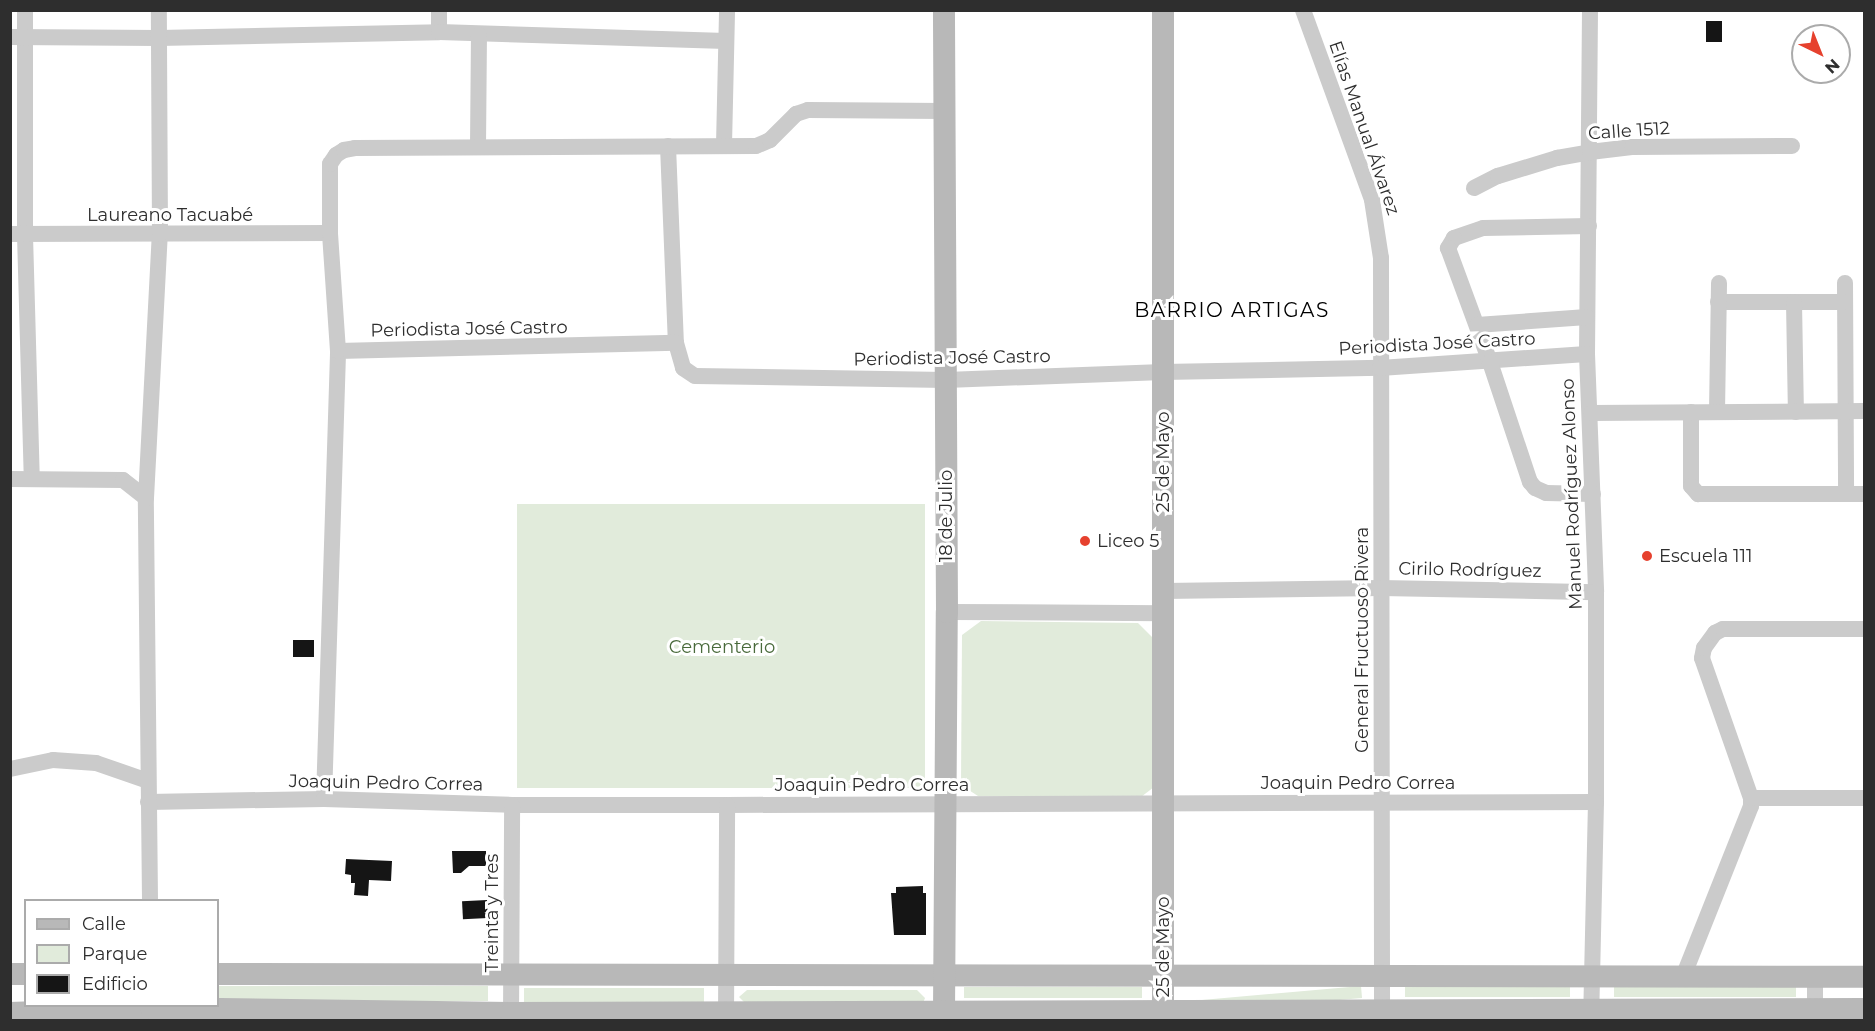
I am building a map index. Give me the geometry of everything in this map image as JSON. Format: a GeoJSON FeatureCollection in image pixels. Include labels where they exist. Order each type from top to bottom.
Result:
{"type":"FeatureCollection","features":[{"type":"Feature","properties":{"kind":"street"},"geometry":{"type":"LineString","coordinates":[[25,10],[17,37],[18,235],[32,479]]}},
{"type":"Feature","properties":{"kind":"street"},"geometry":{"type":"LineString","coordinates":[[150,899],[146,498],[160,234],[159,10]]}},
{"type":"Feature","properties":{"kind":"street"},"geometry":{"type":"LineString","coordinates":[[439,10],[439,32]]}},
{"type":"Feature","properties":{"kind":"street"},"geometry":{"type":"LineString","coordinates":[[724,145],[727,10]]}},
{"type":"Feature","properties":{"kind":"street","name":"18 de Julio"},"geometry":{"type":"LineString","coordinates":[[944,1016],[947,612],[945,10]]}},
{"type":"Feature","properties":{"kind":"street","name":"25 de Mayo"},"geometry":{"type":"LineString","coordinates":[[1163,10],[1163,1016]]}},
{"type":"Feature","properties":{"kind":"street","name":"Elías Manual Álvarez"},"geometry":{"type":"LineString","coordinates":[[1303,10],[1372,200],[1378,226],[1382,293],[1380,368]]}},
{"type":"Feature","properties":{"kind":"street","name":"Manuel Rodríguez Alonso"},"geometry":{"type":"LineString","coordinates":[[1590,10],[1587,354],[1596,591],[1596,802],[1590,977],[1591,1015]]}},
{"type":"Feature","properties":{"kind":"street"},"geometry":{"type":"LineString","coordinates":[[17,37],[159,38],[439,32],[726,41]]}},
{"type":"Feature","properties":{"kind":"street"},"geometry":{"type":"LineString","coordinates":[[478,147],[479,35]]}},
{"type":"Feature","properties":{"kind":"street"},"geometry":{"type":"LineString","coordinates":[[324,799],[338,351],[330,233],[330,164],[344,150],[756,146],[770,140],[796,114],[808,110],[944,111]]}},
{"type":"Feature","properties":{"kind":"street"},"geometry":{"type":"LineString","coordinates":[[668,146],[676,343]]}},
{"type":"Feature","properties":{"kind":"street","name":"Calle 1512"},"geometry":{"type":"LineString","coordinates":[[1474,188],[1498,176],[1557,158],[1590,152],[1632,147],[1792,147]]}},
{"type":"Feature","properties":{"kind":"street"},"geometry":{"type":"LineString","coordinates":[[1589,226],[1483,228],[1454,238],[1448,248],[1490,362],[1530,482],[1546,494],[1593,494]]}},
{"type":"Feature","properties":{"kind":"street","name":"Laureano Tacuabé"},"geometry":{"type":"LineString","coordinates":[[18,235],[330,233]]}},
{"type":"Feature","properties":{"kind":"street"},"geometry":{"type":"LineString","coordinates":[[1716,412],[1719,283]]}},
{"type":"Feature","properties":{"kind":"street"},"geometry":{"type":"LineString","coordinates":[[1845,283],[1846,494]]}},
{"type":"Feature","properties":{"kind":"street"},"geometry":{"type":"LineString","coordinates":[[1718,302],[1845,302]]}},
{"type":"Feature","properties":{"kind":"street"},"geometry":{"type":"LineString","coordinates":[[1794,302],[1796,411]]}},
{"type":"Feature","properties":{"kind":"street"},"geometry":{"type":"LineString","coordinates":[[1476,325],[1587,317]]}},
{"type":"Feature","properties":{"kind":"street","name":"Periodista José Castro"},"geometry":{"type":"LineString","coordinates":[[338,351],[676,343],[683,368],[695,376],[946,380],[1163,372],[1380,368],[1587,354]]}},
{"type":"Feature","properties":{"kind":"street","name":"General Fructuoso Rivera"},"geometry":{"type":"LineString","coordinates":[[1380,368],[1382,1015]]}},
{"type":"Feature","properties":{"kind":"street"},"geometry":{"type":"LineString","coordinates":[[1591,412],[1864,411]]}},
{"type":"Feature","properties":{"kind":"street"},"geometry":{"type":"LineString","coordinates":[[1691,412],[1691,486],[1698,494],[1864,494]]}},
{"type":"Feature","properties":{"kind":"street"},"geometry":{"type":"LineString","coordinates":[[10,479],[123,480],[146,498]]}},
{"type":"Feature","properties":{"kind":"street","name":"Cirilo Rodríguez"},"geometry":{"type":"LineString","coordinates":[[947,612],[1164,602],[1381,588],[1596,591]]}},
{"type":"Feature","properties":{"kind":"street"},"geometry":{"type":"LineString","coordinates":[[1683,977],[1751,806],[1751,798],[1702,658],[1709,640],[1715,633],[1733,628],[1864,629]]}},
{"type":"Feature","properties":{"kind":"street"},"geometry":{"type":"LineString","coordinates":[[10,769],[53,760],[96,762],[148,781]]}},
{"type":"Feature","properties":{"kind":"street"},"geometry":{"type":"LineString","coordinates":[[1751,798],[1864,798]]}},
{"type":"Feature","properties":{"kind":"street","name":"Joaquin Pedro Correa"},"geometry":{"type":"LineString","coordinates":[[148,802],[324,799],[512,805],[1596,802]]}},
{"type":"Feature","properties":{"kind":"street","name":"Treinta y Tres"},"geometry":{"type":"LineString","coordinates":[[511,1016],[512,805]]}},
{"type":"Feature","properties":{"kind":"street"},"geometry":{"type":"LineString","coordinates":[[726,1016],[727,805]]}},
{"type":"Feature","properties":{"kind":"street"},"geometry":{"type":"LineString","coordinates":[[219,974],[725,977],[943,974],[1162,977],[1864,977]]}},
{"type":"Feature","properties":{"kind":"street"},"geometry":{"type":"LineString","coordinates":[[1815,977],[1815,1015]]}},
{"type":"Feature","properties":{"kind":"street"},"geometry":{"type":"LineString","coordinates":[[10,1013],[151,1011],[511,1016],[1815,1015],[1864,1009]]}},
{"type":"Feature","properties":{"kind":"green space","name":"Cementerio"},"geometry":{"type":"Polygon","coordinates":[[[517,504],[925,504],[925,788],[517,788],[517,504]]]}},
{"type":"Feature","properties":{"kind":"green space"},"geometry":{"type":"Polygon","coordinates":[[[981,621],[1138,623],[1154,639],[1154,787],[1141,797],[978,796],[961,785],[962,635],[981,621]]]}},
{"type":"Feature","properties":{"kind":"green space"},"geometry":{"type":"Polygon","coordinates":[[[1405,985],[1570,985],[1570,997],[1405,997],[1405,985]]]}},
{"type":"Feature","properties":{"kind":"green space"},"geometry":{"type":"Polygon","coordinates":[[[219,986],[488,986],[488,1001],[219,1001],[219,986]]]}},
{"type":"Feature","properties":{"kind":"green space"},"geometry":{"type":"Polygon","coordinates":[[[1361,986],[1362,998],[1189,1013],[1188,1001],[1361,986]]]}},
{"type":"Feature","properties":{"kind":"green space"},"geometry":{"type":"Polygon","coordinates":[[[964,987],[1142,987],[1142,998],[964,998],[964,987]]]}},
{"type":"Feature","properties":{"kind":"green space"},"geometry":{"type":"Polygon","coordinates":[[[1614,987],[1796,987],[1796,997],[1614,997],[1614,987]]]}},
{"type":"Feature","properties":{"kind":"green space"},"geometry":{"type":"Polygon","coordinates":[[[524,988],[704,988],[704,1004],[524,1004],[524,988]]]}},
{"type":"Feature","properties":{"kind":"green space"},"geometry":{"type":"Polygon","coordinates":[[[747,990],[917,990],[925,998],[923,1003],[746,1004],[739,997],[747,990]]]}},
{"type":"Feature","properties":{"kind":"building"},"geometry":{"type":"Polygon","coordinates":[[[1706,21],[1722,21],[1722,42],[1706,42],[1706,21]]]}},
{"type":"Feature","properties":{"kind":"building"},"geometry":{"type":"Polygon","coordinates":[[[293,640],[314,640],[314,657],[293,657],[293,640]]]}},
{"type":"Feature","properties":{"kind":"building"},"geometry":{"type":"Polygon","coordinates":[[[452,851],[486,851],[486,866],[469,866],[461,873],[453,873],[452,851]]]}},
{"type":"Feature","properties":{"kind":"building"},"geometry":{"type":"Polygon","coordinates":[[[346,859],[392,861],[391,881],[369,880],[368,896],[354,895],[355,883],[351,883],[351,875],[345,874],[346,859]]]}},
{"type":"Feature","properties":{"kind":"building"},"geometry":{"type":"Polygon","coordinates":[[[923,886],[923,893],[926,893],[926,935],[894,935],[891,893],[896,893],[896,887],[923,886]]]}},
{"type":"Feature","properties":{"kind":"building"},"geometry":{"type":"Polygon","coordinates":[[[487,900],[488,918],[463,919],[462,901],[487,900]]]}},
{"type":"Feature","properties":{"kind":"place","name":"Liceo 5"},"geometry":{"type":"Point","coordinates":[1085,541]}},
{"type":"Feature","properties":{"kind":"place","name":"Escuela 111"},"geometry":{"type":"Point","coordinates":[1647,556]}},
{"type":"Feature","properties":{"kind":"district","name":"BARRIO ARTIGAS"},"geometry":{"type":"Point","coordinates":[1232,310]}}]}
